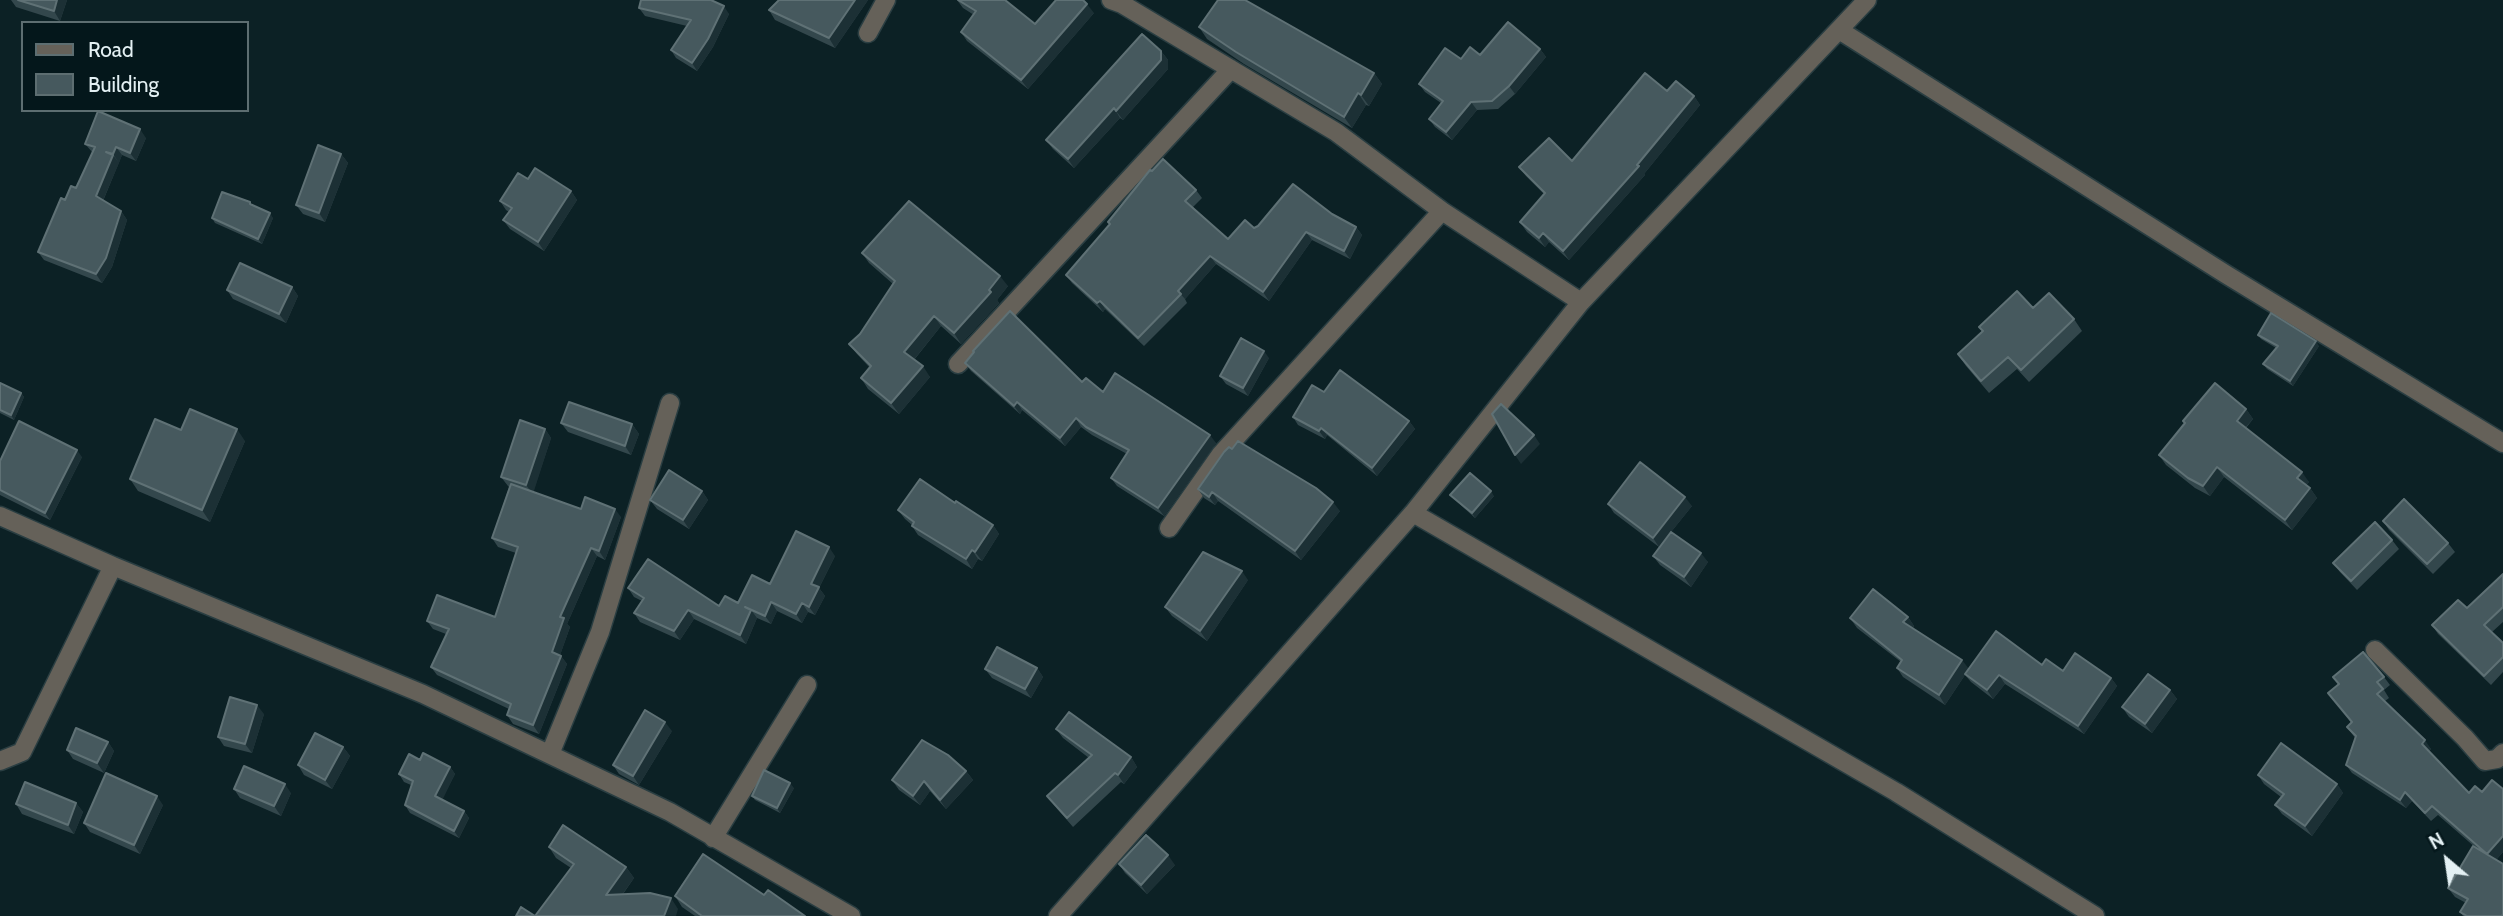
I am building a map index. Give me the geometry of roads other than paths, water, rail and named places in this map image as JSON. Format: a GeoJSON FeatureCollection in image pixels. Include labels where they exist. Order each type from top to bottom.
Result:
{"type":"FeatureCollection","features":[{"type":"Feature","properties":{"kind":"street"},"geometry":{"type":"LineString","coordinates":[[868,33],[886,0]]}},
{"type":"Feature","properties":{"kind":"street"},"geometry":{"type":"LineString","coordinates":[[1111,0],[1122,4],[1336,132],[1442,211],[1581,302]]}},
{"type":"Feature","properties":{"kind":"street"},"geometry":{"type":"LineString","coordinates":[[1058,916],[1413,513],[1581,302],[1867,0]]}},
{"type":"Feature","properties":{"kind":"street"},"geometry":{"type":"LineString","coordinates":[[1839,30],[2227,275],[2503,443]]}},
{"type":"Feature","properties":{"kind":"street"},"geometry":{"type":"LineString","coordinates":[[958,364],[1231,69]]}},
{"type":"Feature","properties":{"kind":"street"},"geometry":{"type":"LineString","coordinates":[[1169,528],[1221,454],[1442,211]]}},
{"type":"Feature","properties":{"kind":"street"},"geometry":{"type":"LineString","coordinates":[[550,754],[600,632],[670,403]]}},
{"type":"Feature","properties":{"kind":"street"},"geometry":{"type":"LineString","coordinates":[[1413,513],[1896,792],[2095,916]]}},
{"type":"Feature","properties":{"kind":"street"},"geometry":{"type":"LineString","coordinates":[[0,516],[113,566],[423,694],[670,812],[851,916]]}},
{"type":"Feature","properties":{"kind":"street"},"geometry":{"type":"LineString","coordinates":[[0,761],[22,752],[113,566]]}},
{"type":"Feature","properties":{"kind":"street"},"geometry":{"type":"LineString","coordinates":[[2375,650],[2485,761],[2497,759],[2503,753]]}},
{"type":"Feature","properties":{"kind":"street"},"geometry":{"type":"LineString","coordinates":[[713,838],[807,685]]}}]}
